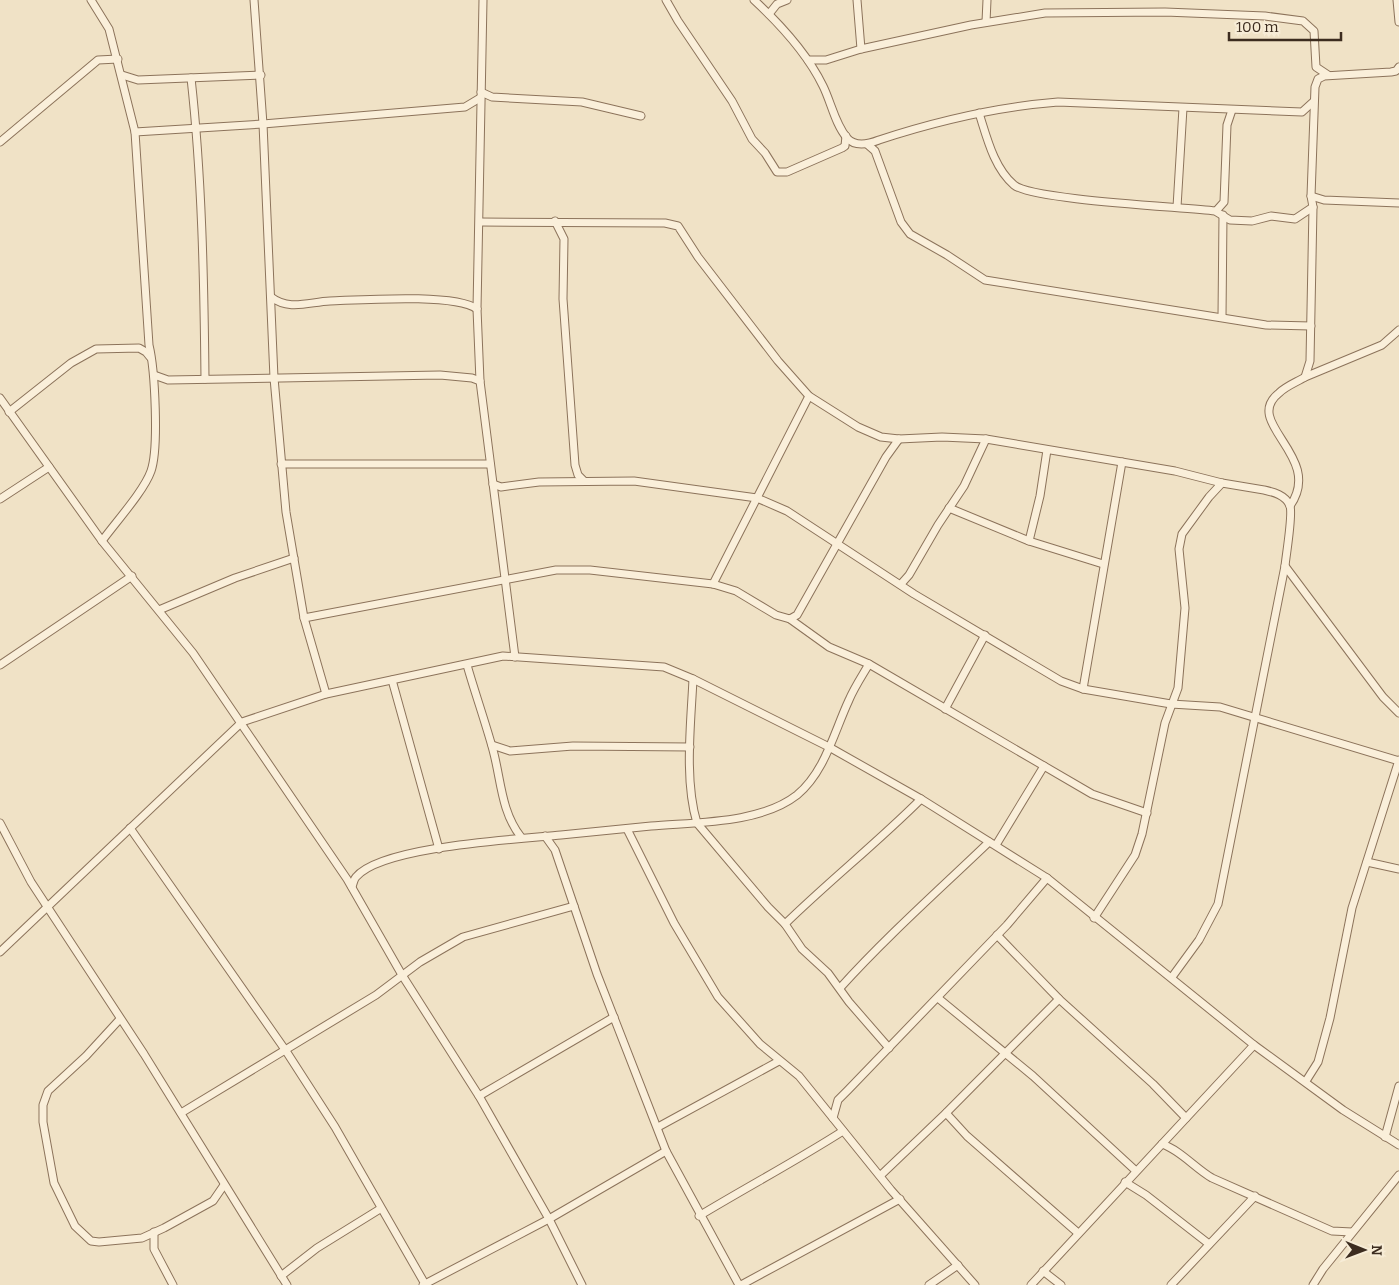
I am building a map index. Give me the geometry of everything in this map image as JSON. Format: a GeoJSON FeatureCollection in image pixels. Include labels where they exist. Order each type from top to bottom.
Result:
{"type":"FeatureCollection","features":[{"type":"Feature","properties":{"kind":"street"},"geometry":{"type":"LineString","coordinates":[[91,0],[110,29],[135,132],[149,345],[154,375],[155,454],[151,473],[102,540]]}},
{"type":"Feature","properties":{"kind":"street"},"geometry":{"type":"LineString","coordinates":[[254,0],[264,124],[274,378],[281,464],[304,618],[326,694]]}},
{"type":"Feature","properties":{"kind":"street"},"geometry":{"type":"LineString","coordinates":[[483,0],[478,308],[480,382],[515,658]]}},
{"type":"Feature","properties":{"kind":"street"},"geometry":{"type":"LineString","coordinates":[[666,0],[732,101],[752,138],[778,172],[787,172],[842,148],[845,146],[846,136]]}},
{"type":"Feature","properties":{"kind":"street"},"geometry":{"type":"LineString","coordinates":[[754,0],[769,14],[808,60],[823,84],[846,136],[853,143],[867,144],[926,125],[1020,105],[1058,102],[1302,112],[1313,102]]}},
{"type":"Feature","properties":{"kind":"street"},"geometry":{"type":"LineString","coordinates":[[769,14],[777,4],[787,0]]}},
{"type":"Feature","properties":{"kind":"street"},"geometry":{"type":"LineString","coordinates":[[857,0],[861,49]]}},
{"type":"Feature","properties":{"kind":"street"},"geometry":{"type":"LineString","coordinates":[[986,22],[987,0]]}},
{"type":"Feature","properties":{"kind":"street"},"geometry":{"type":"LineString","coordinates":[[1397,0],[1399,22]]}},
{"type":"Feature","properties":{"kind":"street"},"geometry":{"type":"LineString","coordinates":[[808,60],[826,60],[861,49],[986,22],[1045,13],[1165,12],[1265,16],[1303,21],[1314,31],[1316,67],[1328,75]]}},
{"type":"Feature","properties":{"kind":"street"},"geometry":{"type":"LineString","coordinates":[[0,142],[98,60],[118,59]]}},
{"type":"Feature","properties":{"kind":"street"},"geometry":{"type":"LineString","coordinates":[[1306,377],[1310,361],[1311,326],[1313,102],[1318,79],[1328,75],[1391,72],[1396,71],[1399,67]]}},
{"type":"Feature","properties":{"kind":"street"},"geometry":{"type":"LineString","coordinates":[[122,75],[138,80],[261,76]]}},
{"type":"Feature","properties":{"kind":"street"},"geometry":{"type":"LineString","coordinates":[[191,78],[196,128],[205,379]]}},
{"type":"Feature","properties":{"kind":"street"},"geometry":{"type":"LineString","coordinates":[[135,132],[264,124],[465,107],[480,95],[582,102],[641,116]]}},
{"type":"Feature","properties":{"kind":"street"},"geometry":{"type":"LineString","coordinates":[[1177,206],[1182,108]]}},
{"type":"Feature","properties":{"kind":"street"},"geometry":{"type":"LineString","coordinates":[[1222,317],[1219,213],[1224,202],[1227,125],[1232,110]]}},
{"type":"Feature","properties":{"kind":"street"},"geometry":{"type":"LineString","coordinates":[[979,113],[1000,167],[1019,188],[1094,200],[1177,206],[1219,213],[1230,220],[1237,221],[1256,220],[1271,216],[1295,219],[1313,207]]}},
{"type":"Feature","properties":{"kind":"street"},"geometry":{"type":"LineString","coordinates":[[867,144],[875,151],[900,222],[910,234],[985,280],[1266,325],[1311,326]]}},
{"type":"Feature","properties":{"kind":"street"},"geometry":{"type":"LineString","coordinates":[[1311,196],[1324,200],[1399,204]]}},
{"type":"Feature","properties":{"kind":"street"},"geometry":{"type":"LineString","coordinates":[[555,221],[564,240],[563,298],[575,465],[578,475],[584,481]]}},
{"type":"Feature","properties":{"kind":"street"},"geometry":{"type":"LineString","coordinates":[[480,222],[665,223],[678,226],[713,277],[778,361],[809,396],[858,427],[881,437],[899,440],[942,437],[986,439],[1175,471],[1222,484],[1277,493],[1290,506]]}},
{"type":"Feature","properties":{"kind":"street"},"geometry":{"type":"LineString","coordinates":[[271,297],[276,301],[295,306],[328,301],[420,300],[466,302],[478,308]]}},
{"type":"Feature","properties":{"kind":"street"},"geometry":{"type":"LineString","coordinates":[[1172,977],[1199,940],[1218,904],[1285,566],[1290,506],[1296,497],[1299,487],[1294,458],[1270,421],[1267,412],[1270,402],[1278,393],[1306,377],[1382,345],[1399,330]]}},
{"type":"Feature","properties":{"kind":"street"},"geometry":{"type":"LineString","coordinates":[[10,412],[71,363],[96,349],[143,349],[152,361]]}},
{"type":"Feature","properties":{"kind":"street"},"geometry":{"type":"LineString","coordinates":[[154,375],[168,380],[440,376],[472,378],[480,382]]}},
{"type":"Feature","properties":{"kind":"street"},"geometry":{"type":"LineString","coordinates":[[712,584],[775,466],[791,429],[809,396]]}},
{"type":"Feature","properties":{"kind":"street"},"geometry":{"type":"LineString","coordinates":[[0,398],[102,540],[193,653],[242,722],[352,887],[402,975],[480,1096],[549,1219],[582,1285]]}},
{"type":"Feature","properties":{"kind":"street"},"geometry":{"type":"LineString","coordinates":[[901,584],[909,575],[948,508],[964,486],[986,439]]}},
{"type":"Feature","properties":{"kind":"street"},"geometry":{"type":"LineString","coordinates":[[790,619],[796,615],[886,457],[899,440]]}},
{"type":"Feature","properties":{"kind":"street"},"geometry":{"type":"LineString","coordinates":[[1029,541],[1040,496],[1047,450]]}},
{"type":"Feature","properties":{"kind":"street"},"geometry":{"type":"LineString","coordinates":[[1083,689],[1122,462]]}},
{"type":"Feature","properties":{"kind":"street"},"geometry":{"type":"LineString","coordinates":[[281,464],[490,464]]}},
{"type":"Feature","properties":{"kind":"street"},"geometry":{"type":"LineString","coordinates":[[0,499],[48,467]]}},
{"type":"Feature","properties":{"kind":"street"},"geometry":{"type":"LineString","coordinates":[[493,484],[501,486],[584,481],[634,482],[757,498],[788,511],[837,545],[1061,681],[1083,689],[1171,704],[1220,707],[1254,718],[1273,721],[1399,761],[1352,908],[1330,1018],[1314,1073],[1313,1088]]}},
{"type":"Feature","properties":{"kind":"street"},"geometry":{"type":"LineString","coordinates":[[1094,918],[1135,855],[1147,813],[1171,704],[1178,688],[1185,624],[1184,587],[1179,549],[1182,534],[1209,497],[1222,484]]}},
{"type":"Feature","properties":{"kind":"street"},"geometry":{"type":"LineString","coordinates":[[948,508],[1029,541],[1103,564]]}},
{"type":"Feature","properties":{"kind":"street"},"geometry":{"type":"LineString","coordinates":[[159,610],[234,578],[294,558]]}},
{"type":"Feature","properties":{"kind":"street"},"geometry":{"type":"LineString","coordinates":[[1285,566],[1383,698],[1399,713]]}},
{"type":"Feature","properties":{"kind":"street"},"geometry":{"type":"LineString","coordinates":[[304,618],[556,570],[590,570],[712,584],[736,591],[776,615],[790,619],[829,647],[869,664],[1092,794],[1147,813]]}},
{"type":"Feature","properties":{"kind":"street"},"geometry":{"type":"LineString","coordinates":[[1,662],[132,576]]}},
{"type":"Feature","properties":{"kind":"street"},"geometry":{"type":"LineString","coordinates":[[1282,580],[1296,582]]}},
{"type":"Feature","properties":{"kind":"street"},"geometry":{"type":"LineString","coordinates":[[945,709],[985,635]]}},
{"type":"Feature","properties":{"kind":"street"},"geometry":{"type":"LineString","coordinates":[[0,952],[242,722],[326,694],[503,656],[664,667],[693,679],[829,747],[921,799],[1047,878],[1094,918],[1172,977],[1254,1045],[1306,1081],[1313,1088],[1399,1145]]}},
{"type":"Feature","properties":{"kind":"street"},"geometry":{"type":"LineString","coordinates":[[352,887],[356,877],[384,861],[402,855],[439,848],[521,837],[697,823],[760,814],[787,801],[810,783],[829,747],[849,699],[869,664]]}},
{"type":"Feature","properties":{"kind":"street"},"geometry":{"type":"LineString","coordinates":[[466,665],[492,745],[511,823],[521,837]]}},
{"type":"Feature","properties":{"kind":"street"},"geometry":{"type":"LineString","coordinates":[[693,679],[690,747],[693,809],[697,823],[768,907],[785,924],[802,949],[840,988],[849,1002],[889,1048]]}},
{"type":"Feature","properties":{"kind":"street"},"geometry":{"type":"LineString","coordinates":[[392,680],[439,848]]}},
{"type":"Feature","properties":{"kind":"street"},"geometry":{"type":"LineString","coordinates":[[492,745],[510,751],[573,746],[690,747]]}},
{"type":"Feature","properties":{"kind":"street"},"geometry":{"type":"LineString","coordinates":[[840,988],[883,940],[919,910],[992,843],[1044,766]]}},
{"type":"Feature","properties":{"kind":"street"},"geometry":{"type":"LineString","coordinates":[[785,924],[827,882],[889,831],[921,799]]}},
{"type":"Feature","properties":{"kind":"street"},"geometry":{"type":"LineString","coordinates":[[0,823],[47,908],[181,1113],[287,1285]]}},
{"type":"Feature","properties":{"kind":"street"},"geometry":{"type":"LineString","coordinates":[[130,828],[286,1051],[335,1127],[424,1284],[549,1219],[666,1151]]}},
{"type":"Feature","properties":{"kind":"street"},"geometry":{"type":"LineString","coordinates":[[627,829],[674,923],[718,997],[743,1027],[779,1061],[799,1076],[900,1199],[975,1285]]}},
{"type":"Feature","properties":{"kind":"street"},"geometry":{"type":"LineString","coordinates":[[545,836],[555,850],[614,1017],[666,1151],[699,1216],[740,1285],[900,1199]]}},
{"type":"Feature","properties":{"kind":"street"},"geometry":{"type":"LineString","coordinates":[[1367,862],[1399,869]]}},
{"type":"Feature","properties":{"kind":"street"},"geometry":{"type":"LineString","coordinates":[[833,1118],[838,1100],[938,998],[1047,878]]}},
{"type":"Feature","properties":{"kind":"street"},"geometry":{"type":"LineString","coordinates":[[181,1113],[376,995],[420,962],[463,937],[574,906]]}},
{"type":"Feature","properties":{"kind":"street"},"geometry":{"type":"LineString","coordinates":[[997,935],[1059,1000],[1147,1078],[1186,1118]]}},
{"type":"Feature","properties":{"kind":"street"},"geometry":{"type":"LineString","coordinates":[[938,998],[1032,1076],[1136,1171]]}},
{"type":"Feature","properties":{"kind":"street"},"geometry":{"type":"LineString","coordinates":[[881,1175],[946,1114],[1059,1000]]}},
{"type":"Feature","properties":{"kind":"street"},"geometry":{"type":"LineString","coordinates":[[480,1096],[614,1017]]}},
{"type":"Feature","properties":{"kind":"street"},"geometry":{"type":"LineString","coordinates":[[120,1018],[86,1056],[48,1091],[43,1105],[43,1122],[54,1183],[70,1218],[83,1235],[91,1241],[142,1238],[213,1201],[224,1185]]}},
{"type":"Feature","properties":{"kind":"street"},"geometry":{"type":"LineString","coordinates":[[1031,1285],[1254,1045]]}},
{"type":"Feature","properties":{"kind":"street"},"geometry":{"type":"LineString","coordinates":[[658,1127],[779,1061]]}},
{"type":"Feature","properties":{"kind":"street"},"geometry":{"type":"LineString","coordinates":[[1306,1081],[1314,1073]]}},
{"type":"Feature","properties":{"kind":"street"},"geometry":{"type":"LineString","coordinates":[[1385,1137],[1399,1086]]}},
{"type":"Feature","properties":{"kind":"street"},"geometry":{"type":"LineString","coordinates":[[946,1114],[967,1136],[1078,1233]]}},
{"type":"Feature","properties":{"kind":"street"},"geometry":{"type":"LineString","coordinates":[[699,1216],[743,1189],[794,1163],[843,1131]]}},
{"type":"Feature","properties":{"kind":"street"},"geometry":{"type":"LineString","coordinates":[[1162,1144],[1174,1148],[1198,1170],[1212,1178],[1332,1231],[1352,1232]]}},
{"type":"Feature","properties":{"kind":"street"},"geometry":{"type":"LineString","coordinates":[[1313,1285],[1352,1232],[1399,1175]]}},
{"type":"Feature","properties":{"kind":"street"},"geometry":{"type":"LineString","coordinates":[[1125,1182],[1146,1195],[1209,1244]]}},
{"type":"Feature","properties":{"kind":"street"},"geometry":{"type":"LineString","coordinates":[[1171,1285],[1255,1196]]}},
{"type":"Feature","properties":{"kind":"street"},"geometry":{"type":"LineString","coordinates":[[281,1276],[317,1248],[380,1208]]}},
{"type":"Feature","properties":{"kind":"street"},"geometry":{"type":"LineString","coordinates":[[154,1232],[154,1249],[172,1285]]}},
{"type":"Feature","properties":{"kind":"street"},"geometry":{"type":"LineString","coordinates":[[929,1285],[958,1265]]}},
{"type":"Feature","properties":{"kind":"street"},"geometry":{"type":"LineString","coordinates":[[1043,1271],[1062,1285]]}}]}
